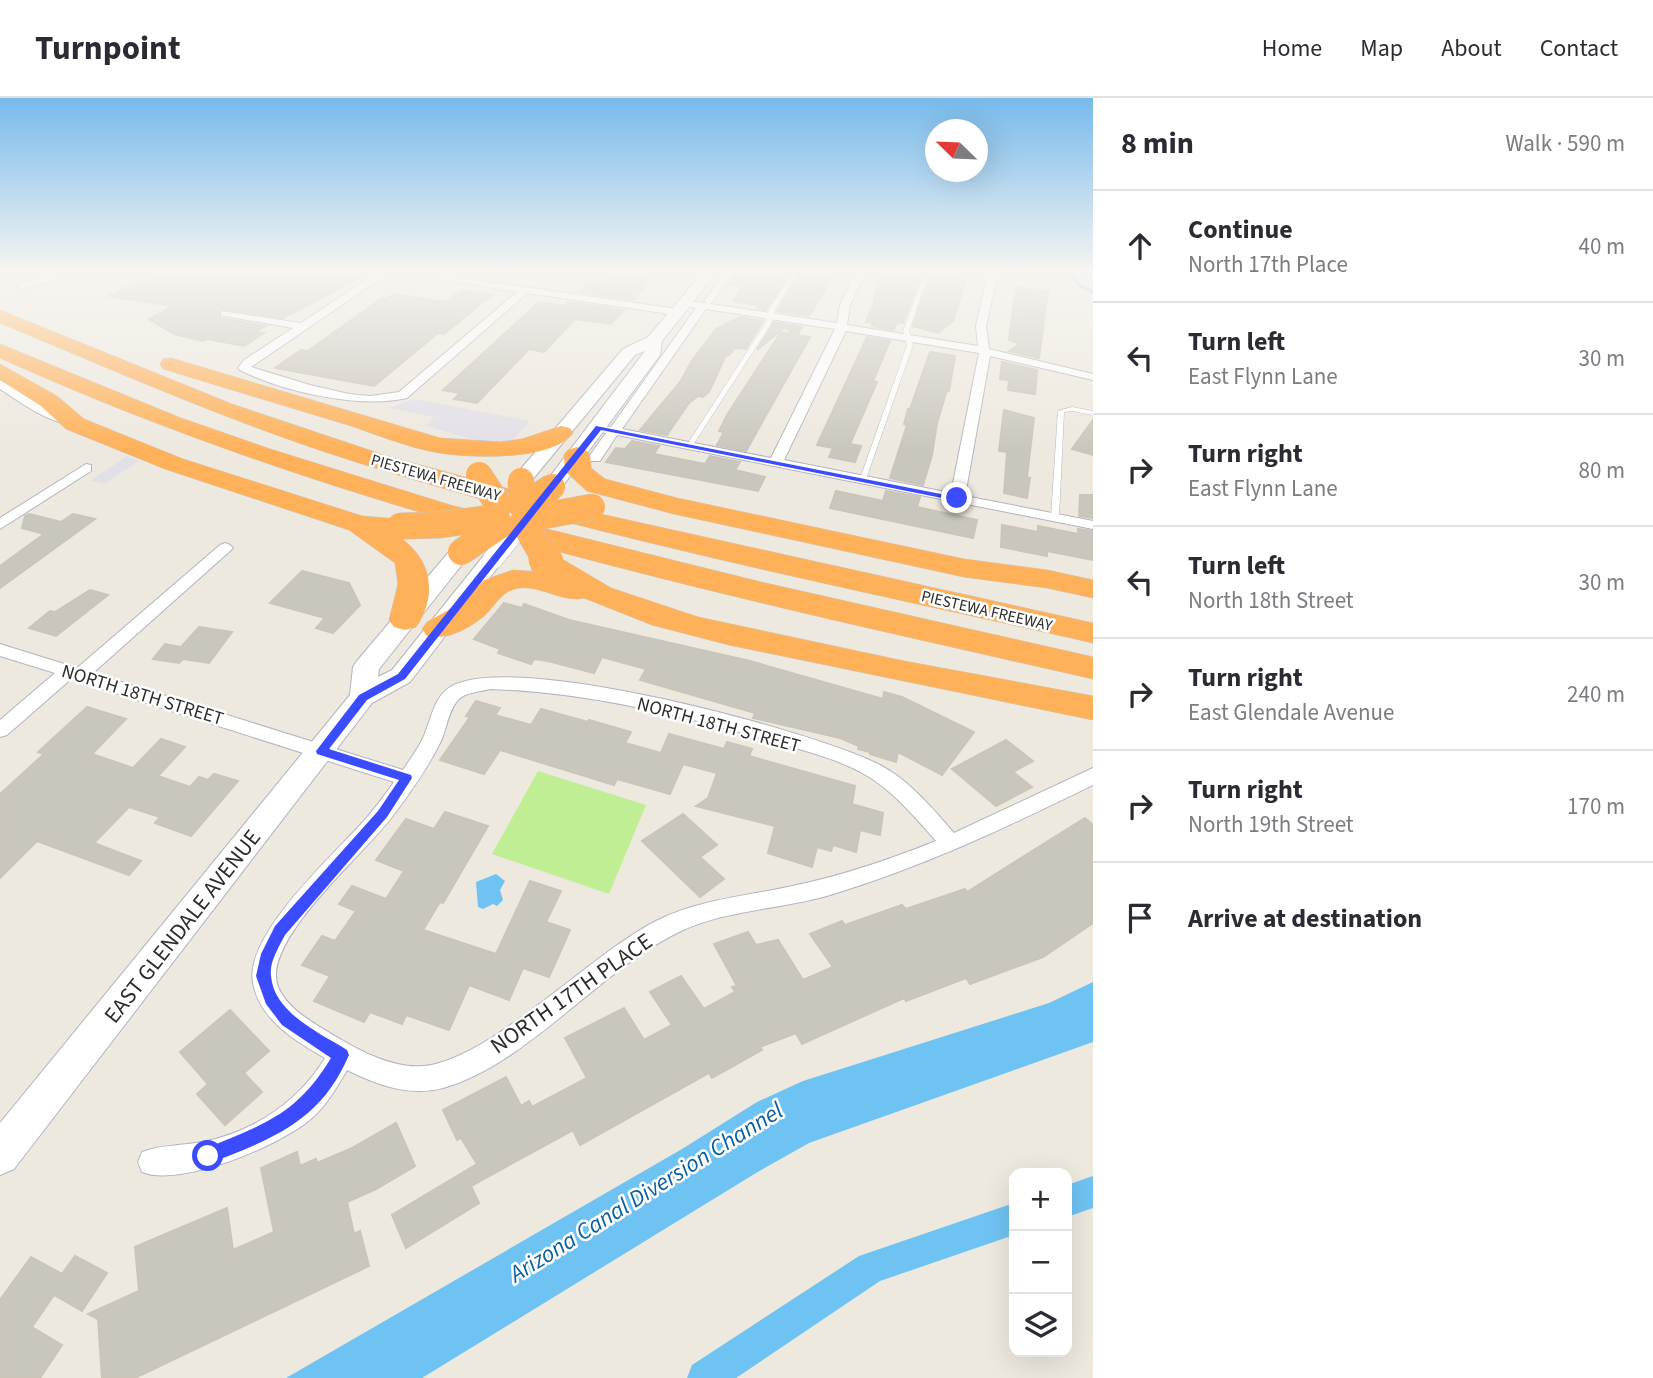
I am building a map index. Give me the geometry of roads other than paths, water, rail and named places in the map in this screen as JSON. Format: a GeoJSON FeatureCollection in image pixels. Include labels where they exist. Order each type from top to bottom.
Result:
{"type":"FeatureCollection","features":[{"type":"Feature","properties":{"kind":"highway","name":"PIESTEWA FREEWAY"},"geometry":{"type":"LineString","coordinates":[[38,332],[213,405],[378,461],[601,522],[1093,633]]}},
{"type":"Feature","properties":{"kind":"highway"},"geometry":{"type":"LineString","coordinates":[[82,332],[199,374],[437,445],[475,450],[506,450],[530,446],[561,433]]}},
{"type":"Feature","properties":{"kind":"highway","name":"PIESTEWA FREEWAY"},"geometry":{"type":"LineString","coordinates":[[0,349],[201,434],[451,513],[620,558],[1093,668]]}},
{"type":"Feature","properties":{"kind":"highway"},"geometry":{"type":"LineString","coordinates":[[0,371],[49,401],[75,424],[174,464],[359,524],[390,543],[410,562],[416,581],[405,620]]}},
{"type":"Feature","properties":{"kind":"highway"},"geometry":{"type":"LineString","coordinates":[[437,445],[479,475],[511,512],[547,562],[576,583],[598,594],[700,628],[923,677],[1093,708]]}},
{"type":"Feature","properties":{"kind":"highway"},"geometry":{"type":"LineString","coordinates":[[586,456],[578,471],[596,485],[674,506],[964,568],[1093,603]]}},
{"type":"Feature","properties":{"kind":"highway"},"geometry":{"type":"LineString","coordinates":[[461,552],[511,512],[552,487]]}},
{"type":"Feature","properties":{"kind":"highway"},"geometry":{"type":"LineString","coordinates":[[359,524],[440,525],[511,512],[592,506],[674,506]]}},
{"type":"Feature","properties":{"kind":"highway"},"geometry":{"type":"LineString","coordinates":[[493,559],[511,512]]}},
{"type":"Feature","properties":{"kind":"highway"},"geometry":{"type":"LineString","coordinates":[[964,568],[1047,579],[1093,589]]}},
{"type":"Feature","properties":{"kind":"highway"},"geometry":{"type":"LineString","coordinates":[[438,629],[472,610],[495,586],[513,579],[533,579],[569,590],[598,594]]}},
{"type":"Feature","properties":{"kind":"main road"},"geometry":{"type":"LineString","coordinates":[[511,512],[561,433],[629,352],[654,340],[661,332]]}},
{"type":"Feature","properties":{"kind":"main road"},"geometry":{"type":"LineString","coordinates":[[552,487],[586,456],[606,429],[652,355],[654,340]]}},
{"type":"Feature","properties":{"kind":"main road","name":"EAST GLENDALE AVENUE"},"geometry":{"type":"LineString","coordinates":[[363,698],[366,667],[461,552]]}},
{"type":"Feature","properties":{"kind":"main road","name":"EAST GLENDALE AVENUE"},"geometry":{"type":"LineString","coordinates":[[0,1155],[363,698],[401,676],[493,559]]}},
{"type":"Feature","properties":{"kind":"street"},"geometry":{"type":"LineString","coordinates":[[294,332],[248,362],[244,368],[314,389],[373,401],[391,400],[404,395],[477,332]]}},
{"type":"Feature","properties":{"kind":"street"},"geometry":{"type":"LineString","coordinates":[[683,332],[606,429],[1093,525]]}},
{"type":"Feature","properties":{"kind":"street"},"geometry":{"type":"LineString","coordinates":[[776,462],[839,332]]}},
{"type":"Feature","properties":{"kind":"street"},"geometry":{"type":"LineString","coordinates":[[866,332],[984,351],[1093,377]]}},
{"type":"Feature","properties":{"kind":"street"},"geometry":{"type":"LineString","coordinates":[[957,498],[985,358],[982,332]]}},
{"type":"Feature","properties":{"kind":"street"},"geometry":{"type":"LineString","coordinates":[[0,384],[36,407],[75,424]]}},
{"type":"Feature","properties":{"kind":"street"},"geometry":{"type":"LineString","coordinates":[[0,525],[86,468]]}},
{"type":"Feature","properties":{"kind":"street"},"geometry":{"type":"LineString","coordinates":[[0,730],[75,673],[225,548]]}},
{"type":"Feature","properties":{"kind":"street","name":"NORTH 18TH STREET"},"geometry":{"type":"LineString","coordinates":[[0,650],[406,778]]}},
{"type":"Feature","properties":{"kind":"street","name":"NORTH 18TH STREET"},"geometry":{"type":"LineString","coordinates":[[457,691],[471,686],[498,684],[561,687],[639,701],[760,732],[865,765],[912,799],[950,843]]}},
{"type":"Feature","properties":{"kind":"street","name":"NORTH 17TH PLACE"},"geometry":{"type":"LineString","coordinates":[[457,691],[444,705],[433,739],[382,814],[280,931],[268,954],[263,976],[271,999],[288,1020],[341,1055],[393,1074],[425,1079],[457,1069],[509,1039],[615,958],[663,928],[694,917],[794,895],[881,871],[950,843],[1093,776]]}},
{"type":"Feature","properties":{"kind":"street"},"geometry":{"type":"LineString","coordinates":[[152,1162],[208,1156],[272,1130],[303,1108],[324,1084],[341,1055]]}},
{"type":"Feature","properties":{"kind":"lane"},"geometry":{"type":"LineString","coordinates":[[691,445],[763,332]]}},
{"type":"Feature","properties":{"kind":"lane"},"geometry":{"type":"LineString","coordinates":[[863,479],[910,345],[906,332]]}},
{"type":"Feature","properties":{"kind":"lane"},"geometry":{"type":"LineString","coordinates":[[1055,517],[1061,411],[1072,409],[1093,412]]}},
{"type":"Feature","properties":{"kind":"water"},"geometry":{"type":"Polygon","coordinates":[[[496,874],[505,881],[500,890],[503,900],[497,906],[493,904],[483,909],[478,907],[476,882],[496,874]]]}},
{"type":"Feature","properties":{"kind":"water","name":"Arizona Canal Diversion Channel"},"geometry":{"type":"Polygon","coordinates":[[[1093,982],[1093,1042],[809,1143],[422,1378],[286,1378],[682,1149],[757,1102],[803,1081],[1049,1003],[1093,982]]]}},
{"type":"Feature","properties":{"kind":"waterway"},"geometry":{"type":"LineString","coordinates":[[1072,1199],[1093,1192]]}},
{"type":"Feature","properties":{"kind":"waterway"},"geometry":{"type":"LineString","coordinates":[[705,1378],[871,1268],[1009,1221]]}}]}
